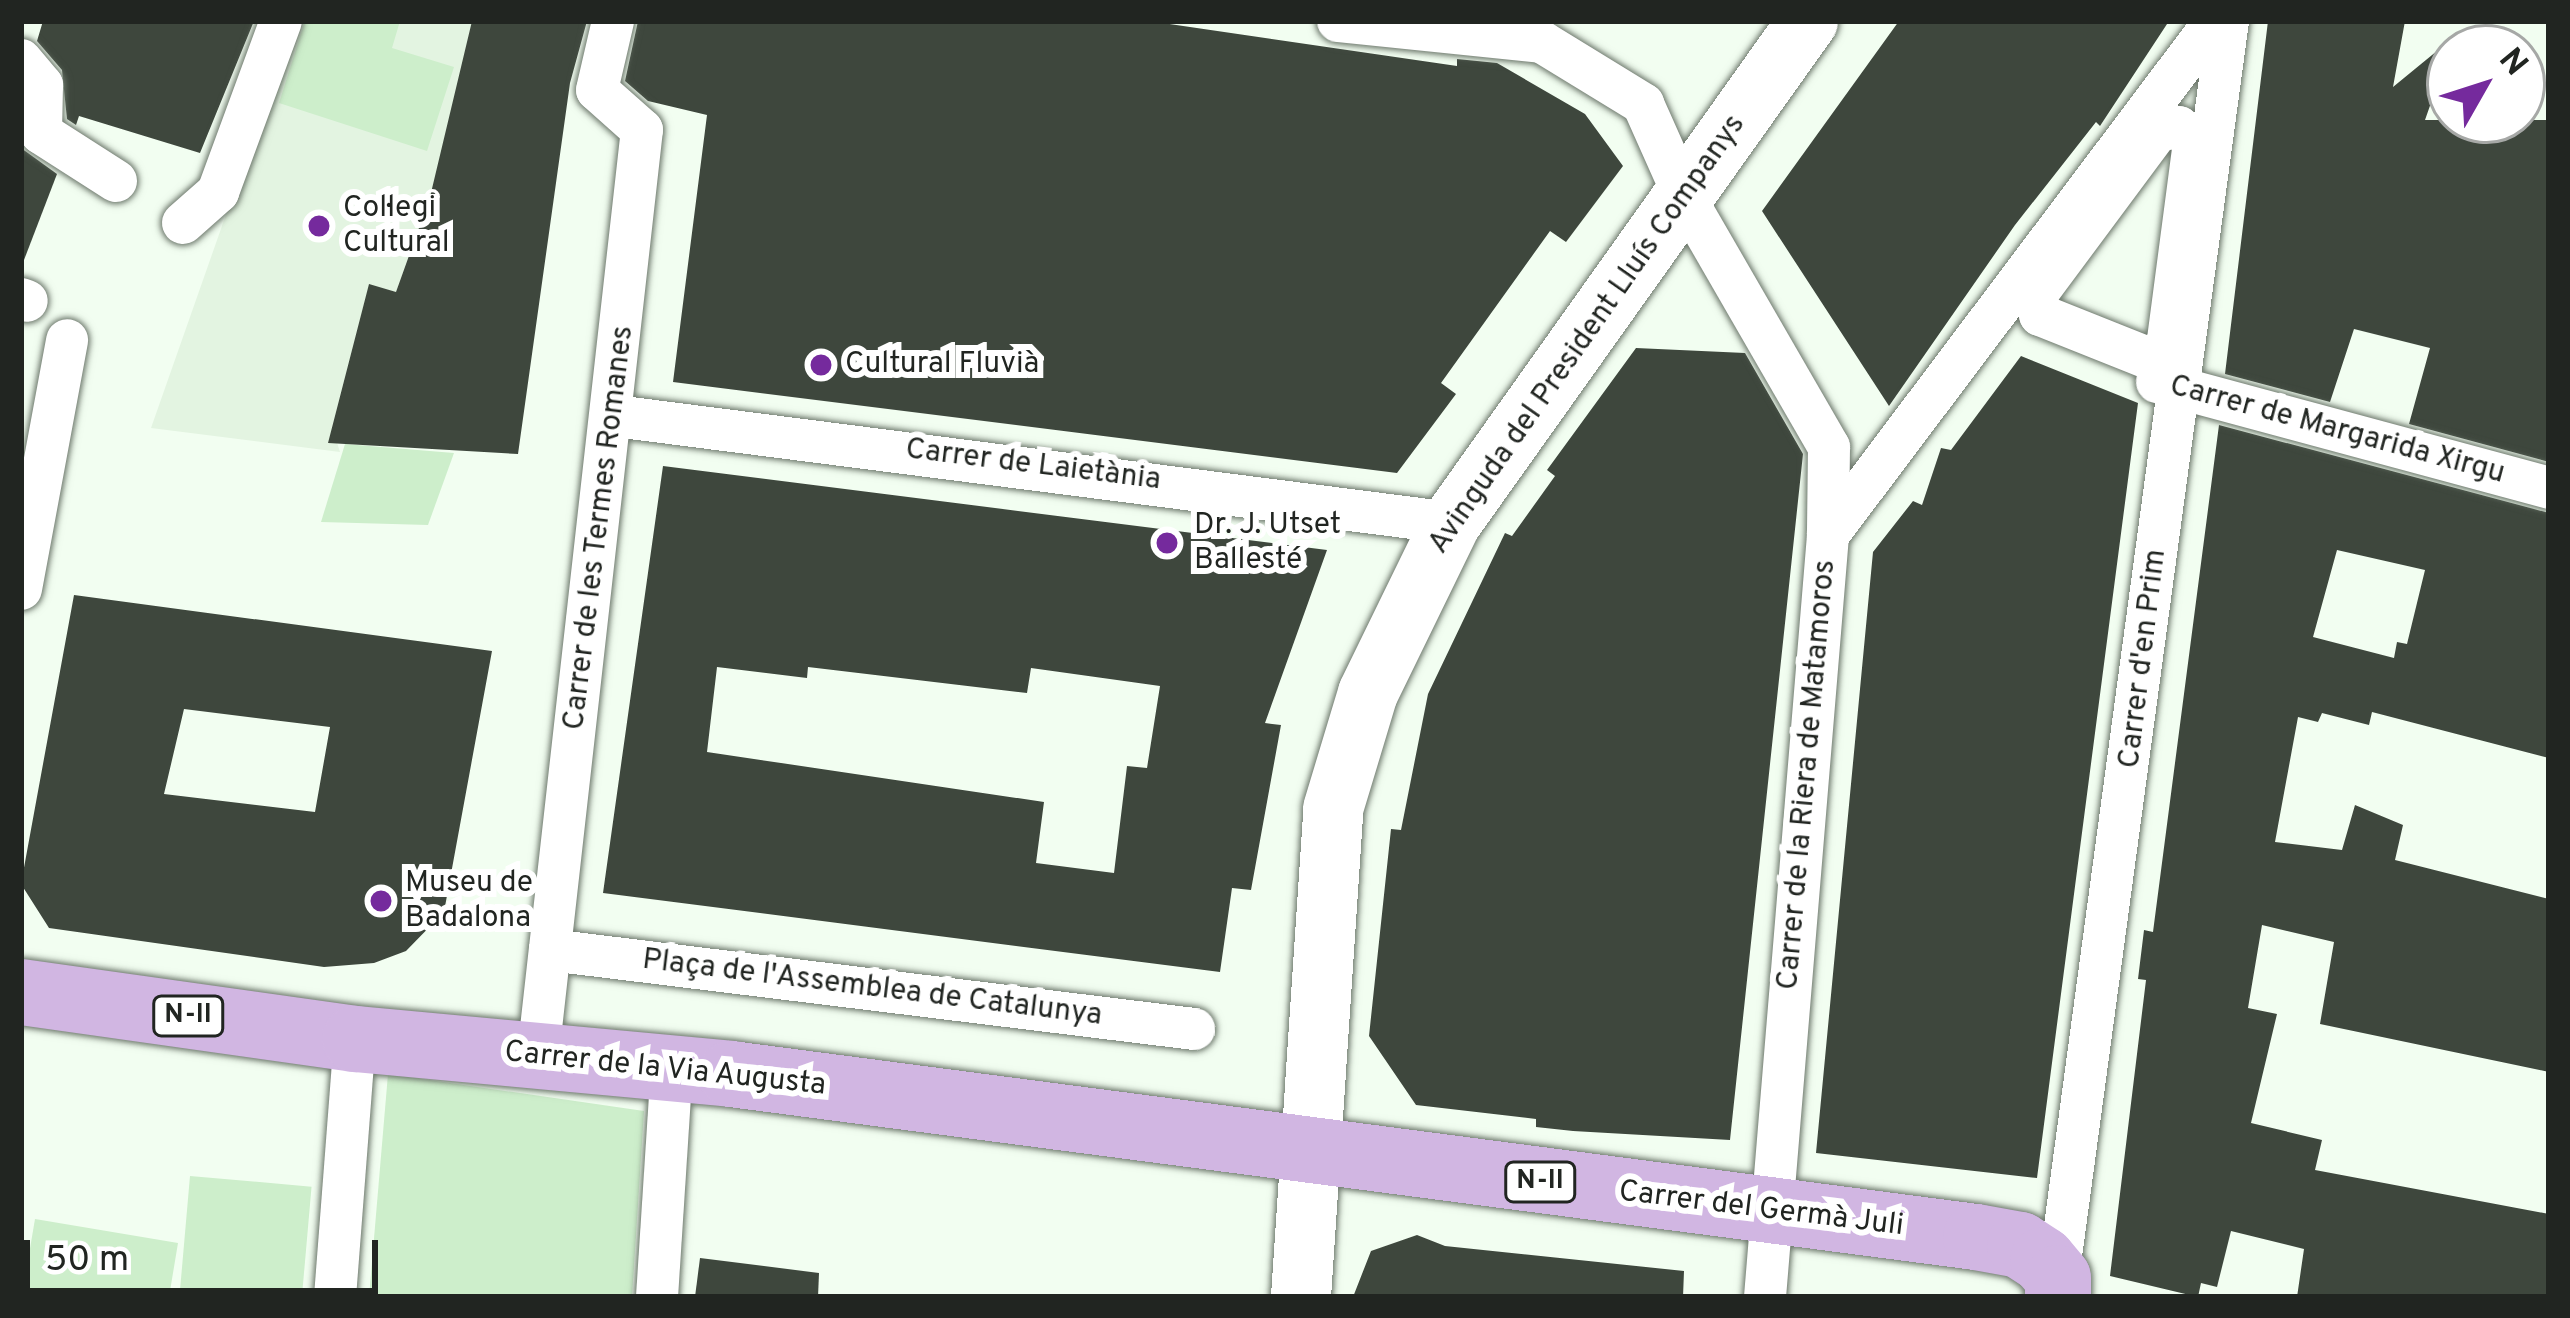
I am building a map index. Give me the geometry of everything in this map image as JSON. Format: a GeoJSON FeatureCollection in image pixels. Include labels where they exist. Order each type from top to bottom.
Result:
{"type":"FeatureCollection","features":[{"type":"Feature","properties":{"kind":"main road","name":"Carrer de la Via Augusta"},"geometry":{"type":"LineString","coordinates":[[21,992],[355,1039],[672,1067],[1308,1151]]}},
{"type":"Feature","properties":{"kind":"main road","name":"Carrer del Germà Juli"},"geometry":{"type":"LineString","coordinates":[[1308,1151],[2020,1245],[2062,1291]]}},
{"type":"Feature","properties":{"kind":"street"},"geometry":{"type":"LineString","coordinates":[[31,21],[21,59],[42,86],[41,133],[116,181]]}},
{"type":"Feature","properties":{"kind":"street"},"geometry":{"type":"LineString","coordinates":[[183,223],[218,192],[281,21]]}},
{"type":"Feature","properties":{"kind":"street","name":"Carrer de les Termes Romanes"},"geometry":{"type":"LineString","coordinates":[[538,1055],[615,416],[642,130],[597,90],[613,21]]}},
{"type":"Feature","properties":{"kind":"street"},"geometry":{"type":"LineString","coordinates":[[1338,21],[1542,42],[1642,104],[1684,196],[1829,447],[1828,535]]}},
{"type":"Feature","properties":{"kind":"street","name":"Avinguda del President Lluís Companys"},"geometry":{"type":"LineString","coordinates":[[1301,1297],[1333,809],[1397,621],[1451,523],[1808,21]]}},
{"type":"Feature","properties":{"kind":"street","name":"Carrer de la Riera de Matamoros"},"geometry":{"type":"LineString","coordinates":[[1765,1297],[1828,535],[2215,21]]}},
{"type":"Feature","properties":{"kind":"street","name":"Carrer d'en Prim"},"geometry":{"type":"LineString","coordinates":[[2062,1291],[2228,21]]}},
{"type":"Feature","properties":{"kind":"street"},"geometry":{"type":"LineString","coordinates":[[2179,127],[2194,142],[2167,349],[2148,358],[2040,315],[2036,295],[2158,130],[2179,127]]}},
{"type":"Feature","properties":{"kind":"street","name":"Carrer de Margarida Xirgu"},"geometry":{"type":"LineString","coordinates":[[1994,315],[2179,391],[2549,488]]}},
{"type":"Feature","properties":{"kind":"street"},"geometry":{"type":"LineString","coordinates":[[21,589],[67,340]]}},
{"type":"Feature","properties":{"kind":"street","name":"Carrer de Laietània"},"geometry":{"type":"LineString","coordinates":[[615,416],[1360,505],[1451,523]]}},
{"type":"Feature","properties":{"kind":"street","name":"Plaça de l'Assemblea de Catalunya"},"geometry":{"type":"LineString","coordinates":[[550,950],[1194,1030]]}},
{"type":"Feature","properties":{"kind":"street"},"geometry":{"type":"LineString","coordinates":[[335,1297],[355,1039]]}},
{"type":"Feature","properties":{"kind":"street"},"geometry":{"type":"LineString","coordinates":[[657,1297],[672,1067]]}},
{"type":"Feature","properties":{"kind":"shaded area","name":"Col·legi Cultural"},"geometry":{"type":"Polygon","coordinates":[[[294,21],[472,21],[441,165],[396,292],[369,285],[332,427],[340,452],[151,428],[294,21]]]}},
{"type":"Feature","properties":{"kind":"green space"},"geometry":{"type":"Polygon","coordinates":[[[305,21],[400,21],[392,48],[454,67],[427,151],[279,103],[305,21]]]}},
{"type":"Feature","properties":{"kind":"green space"},"geometry":{"type":"Polygon","coordinates":[[[345,444],[454,453],[428,525],[321,522],[345,444]]]}},
{"type":"Feature","properties":{"kind":"green space"},"geometry":{"type":"Polygon","coordinates":[[[388,1074],[644,1111],[632,1297],[369,1297],[388,1074]]]}},
{"type":"Feature","properties":{"kind":"green space"},"geometry":{"type":"Polygon","coordinates":[[[190,1176],[312,1187],[302,1297],[179,1297],[190,1176]]]}},
{"type":"Feature","properties":{"kind":"green space"},"geometry":{"type":"Polygon","coordinates":[[[35,1219],[178,1243],[169,1297],[23,1290],[35,1219]]]}},
{"type":"Feature","properties":{"kind":"building"},"geometry":{"type":"Polygon","coordinates":[[[43,21],[254,21],[200,153],[79,116],[76,125],[67,119],[62,70],[37,41],[43,21]]]}},
{"type":"Feature","properties":{"kind":"building"},"geometry":{"type":"Polygon","coordinates":[[[472,21],[587,21],[570,83],[518,454],[328,443],[369,284],[396,292],[430,197],[472,21]]]}},
{"type":"Feature","properties":{"kind":"building"},"geometry":{"type":"Polygon","coordinates":[[[638,21],[1149,21],[1457,66],[1457,59],[1497,63],[1585,114],[1623,166],[1566,242],[1550,231],[1441,383],[1456,394],[1397,473],[673,382],[707,115],[648,101],[625,81],[638,21]]]}},
{"type":"Feature","properties":{"kind":"building"},"geometry":{"type":"Polygon","coordinates":[[[1899,21],[2169,21],[2100,126],[2096,122],[2015,225],[1889,406],[1762,211],[1899,21]]]}},
{"type":"Feature","properties":{"kind":"building"},"geometry":{"type":"Polygon","coordinates":[[[2268,21],[2405,21],[2393,87],[2426,60],[2426,144],[2546,144],[2549,120],[2549,462],[2409,424],[2430,348],[2354,329],[2330,402],[2225,374],[2268,21]]]}},
{"type":"Feature","properties":{"kind":"building"},"geometry":{"type":"Polygon","coordinates":[[[21,148],[57,174],[24,260],[21,260],[21,148]]]}},
{"type":"Feature","properties":{"kind":"building"},"geometry":{"type":"Polygon","coordinates":[[[1636,348],[1745,353],[1803,454],[1730,1140],[1536,1127],[1536,1119],[1416,1105],[1369,1036],[1391,829],[1401,830],[1428,694],[1505,533],[1512,536],[1555,476],[1547,470],[1636,348]]]}},
{"type":"Feature","properties":{"kind":"building"},"geometry":{"type":"Polygon","coordinates":[[[2021,356],[2138,403],[2037,1178],[1816,1153],[1873,552],[1913,501],[1922,505],[1941,448],[1951,450],[2021,356]]]}},
{"type":"Feature","properties":{"kind":"building"},"geometry":{"type":"Polygon","coordinates":[[[2219,425],[2549,513],[2549,758],[2372,712],[2369,725],[2322,713],[2318,722],[2298,717],[2275,842],[2342,850],[2355,805],[2403,825],[2395,860],[2549,899],[2549,1072],[2320,1024],[2334,942],[2262,925],[2248,1008],[2277,1014],[2251,1123],[2322,1140],[2315,1170],[2549,1214],[2549,1297],[2297,1297],[2304,1249],[2231,1231],[2217,1287],[2201,1283],[2198,1297],[2110,1276],[2146,980],[2138,979],[2144,930],[2153,932],[2219,425]],[[2337,550],[2313,637],[2394,658],[2397,642],[2407,644],[2425,570],[2337,550]]]}},
{"type":"Feature","properties":{"kind":"building"},"geometry":{"type":"Polygon","coordinates":[[[663,466],[1327,550],[1265,723],[1281,725],[1251,890],[1232,888],[1220,972],[603,893],[663,466]],[[717,667],[707,752],[1044,802],[1036,863],[1114,873],[1127,766],[1147,768],[1160,686],[1031,668],[1027,693],[808,667],[807,678],[717,667]]]}},
{"type":"Feature","properties":{"kind":"building"},"geometry":{"type":"Polygon","coordinates":[[[74,595],[492,651],[444,912],[406,951],[374,963],[324,967],[49,928],[21,884],[74,595]],[[184,709],[164,794],[315,812],[330,727],[184,709]]]}},
{"type":"Feature","properties":{"kind":"building"},"geometry":{"type":"Polygon","coordinates":[[[1417,1235],[1445,1246],[1684,1271],[1683,1297],[1353,1297],[1371,1251],[1417,1235]]]}},
{"type":"Feature","properties":{"kind":"building"},"geometry":{"type":"Polygon","coordinates":[[[700,1258],[819,1273],[818,1297],[695,1297],[700,1258]]]}},
{"type":"Feature","properties":{"kind":"place","name":"Col·legi Cultural"},"geometry":{"type":"Point","coordinates":[319,226]}},
{"type":"Feature","properties":{"kind":"place","name":"Cultural Fluvià"},"geometry":{"type":"Point","coordinates":[821,365]}},
{"type":"Feature","properties":{"kind":"place","name":"Dr. J. Utset Ballesté"},"geometry":{"type":"Point","coordinates":[1167,543]}},
{"type":"Feature","properties":{"kind":"place","name":"Museu de Badalona"},"geometry":{"type":"Point","coordinates":[381,901]}}]}
